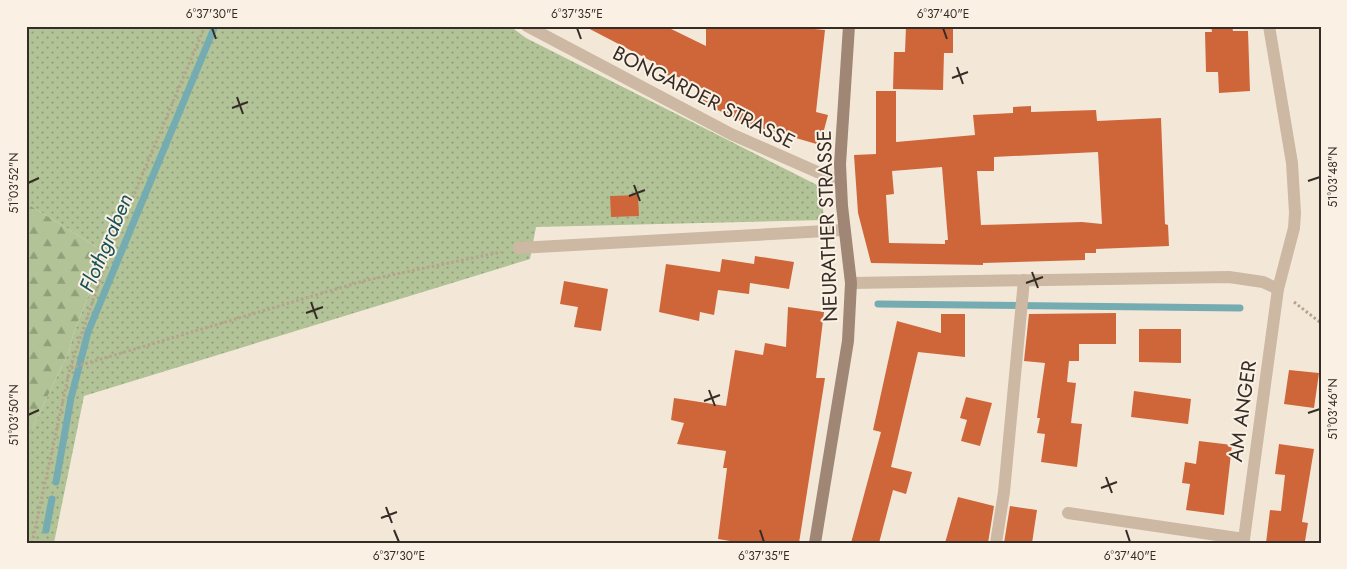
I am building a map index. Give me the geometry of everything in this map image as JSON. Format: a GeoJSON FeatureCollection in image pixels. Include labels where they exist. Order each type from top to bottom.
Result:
{"type":"FeatureCollection","features":[{"type":"Feature","properties":{"kind":"street","name":"BONGARDER STRASSE"},"geometry":{"type":"LineString","coordinates":[[527,26],[731,134],[840,182]]}},
{"type":"Feature","properties":{"kind":"street","name":"NEURATHER STRASSE"},"geometry":{"type":"LineString","coordinates":[[815,543],[848,341],[851,283],[840,182],[842,116],[849,26]]}},
{"type":"Feature","properties":{"kind":"street","name":"AM ANGER"},"geometry":{"type":"LineString","coordinates":[[1068,513],[1244,541],[1278,289],[1294,228],[1295,196],[1269,26]]}},
{"type":"Feature","properties":{"kind":"street"},"geometry":{"type":"LineString","coordinates":[[519,248],[844,230]]}},
{"type":"Feature","properties":{"kind":"street"},"geometry":{"type":"LineString","coordinates":[[851,283],[1234,277],[1263,282],[1278,289]]}},
{"type":"Feature","properties":{"kind":"street"},"geometry":{"type":"LineString","coordinates":[[996,543],[1004,492],[1024,280]]}},
{"type":"Feature","properties":{"kind":"path"},"geometry":{"type":"LineString","coordinates":[[32,543],[70,368],[108,256],[205,26]]}},
{"type":"Feature","properties":{"kind":"path"},"geometry":{"type":"LineString","coordinates":[[70,368],[364,281],[519,248]]}},
{"type":"Feature","properties":{"kind":"path"},"geometry":{"type":"LineString","coordinates":[[1278,289],[1321,324]]}},
{"type":"Feature","properties":{"kind":"green space"},"geometry":{"type":"Polygon","coordinates":[[[26,26],[510,26],[526,38],[821,187],[824,220],[536,227],[530,259],[84,396],[54,543],[26,543],[26,442],[69,351],[73,335],[105,252],[26,203],[26,26]]]}},
{"type":"Feature","properties":{"kind":"green space"},"geometry":{"type":"Polygon","coordinates":[[[26,203],[105,252],[73,335],[69,351],[26,442],[26,203]]]}},
{"type":"Feature","properties":{"kind":"building"},"geometry":{"type":"Polygon","coordinates":[[[584,26],[665,26],[706,46],[706,26],[783,26],[825,30],[816,112],[828,115],[820,145],[747,124],[701,102],[707,91],[683,78],[666,75],[655,63],[584,26]]]}},
{"type":"Feature","properties":{"kind":"building"},"geometry":{"type":"Polygon","coordinates":[[[906,26],[953,26],[953,53],[944,53],[943,90],[893,89],[894,52],[905,52],[906,26]]]}},
{"type":"Feature","properties":{"kind":"building"},"geometry":{"type":"Polygon","coordinates":[[[1211,26],[1232,26],[1233,31],[1248,31],[1250,91],[1219,93],[1218,72],[1206,72],[1205,32],[1212,32],[1211,26]]]}},
{"type":"Feature","properties":{"kind":"building"},"geometry":{"type":"Polygon","coordinates":[[[876,91],[896,91],[896,142],[975,135],[973,115],[1013,113],[1013,107],[1031,106],[1031,112],[1096,110],[1097,121],[1161,118],[1165,224],[1168,225],[1169,246],[1096,249],[1096,253],[1085,253],[1085,260],[983,263],[983,265],[871,263],[858,213],[854,155],[876,154],[876,91]],[[1098,152],[994,157],[994,171],[977,171],[981,225],[1082,222],[1102,224],[1098,152]],[[942,167],[892,171],[894,194],[886,195],[889,243],[945,244],[945,240],[948,240],[942,167]]]}},
{"type":"Feature","properties":{"kind":"building"},"geometry":{"type":"Polygon","coordinates":[[[638,195],[639,216],[611,217],[610,196],[638,195]]]}},
{"type":"Feature","properties":{"kind":"building"},"geometry":{"type":"Polygon","coordinates":[[[755,256],[794,262],[789,289],[750,283],[749,294],[718,290],[714,315],[700,312],[699,321],[659,312],[666,264],[720,272],[722,259],[754,264],[755,256]]]}},
{"type":"Feature","properties":{"kind":"building"},"geometry":{"type":"Polygon","coordinates":[[[564,281],[608,289],[601,331],[574,327],[578,307],[560,304],[564,281]]]}},
{"type":"Feature","properties":{"kind":"building"},"geometry":{"type":"Polygon","coordinates":[[[788,307],[824,312],[816,378],[825,378],[799,543],[742,543],[718,539],[727,468],[723,468],[726,451],[677,444],[684,423],[671,420],[674,398],[726,406],[735,350],[763,355],[765,343],[786,347],[788,307]]]}},
{"type":"Feature","properties":{"kind":"building"},"geometry":{"type":"Polygon","coordinates":[[[1116,313],[1116,344],[1079,344],[1079,361],[1069,361],[1067,382],[1076,383],[1071,423],[1082,424],[1077,467],[1041,462],[1045,434],[1037,433],[1040,418],[1037,418],[1045,363],[1024,361],[1029,314],[1116,313]]]}},
{"type":"Feature","properties":{"kind":"building"},"geometry":{"type":"Polygon","coordinates":[[[941,314],[965,314],[965,357],[918,352],[891,467],[912,472],[906,494],[893,490],[879,543],[851,543],[881,432],[873,430],[897,321],[941,333],[941,314]]]}},
{"type":"Feature","properties":{"kind":"building"},"geometry":{"type":"Polygon","coordinates":[[[1139,329],[1181,329],[1181,363],[1139,362],[1139,329]]]}},
{"type":"Feature","properties":{"kind":"building"},"geometry":{"type":"Polygon","coordinates":[[[1289,370],[1319,373],[1314,408],[1284,404],[1289,370]]]}},
{"type":"Feature","properties":{"kind":"building"},"geometry":{"type":"Polygon","coordinates":[[[1134,391],[1191,399],[1188,424],[1131,417],[1134,391]]]}},
{"type":"Feature","properties":{"kind":"building"},"geometry":{"type":"Polygon","coordinates":[[[966,397],[992,403],[980,446],[961,441],[967,420],[960,418],[966,397]]]}},
{"type":"Feature","properties":{"kind":"building"},"geometry":{"type":"Polygon","coordinates":[[[1199,441],[1232,445],[1224,515],[1186,510],[1190,484],[1182,483],[1185,462],[1196,464],[1199,441]]]}},
{"type":"Feature","properties":{"kind":"building"},"geometry":{"type":"Polygon","coordinates":[[[1279,444],[1314,449],[1302,522],[1308,523],[1305,541],[1300,541],[1300,543],[1266,543],[1270,510],[1281,511],[1285,475],[1275,474],[1279,444]]]}},
{"type":"Feature","properties":{"kind":"building"},"geometry":{"type":"Polygon","coordinates":[[[958,497],[994,506],[988,543],[945,543],[958,497]]]}},
{"type":"Feature","properties":{"kind":"building"},"geometry":{"type":"Polygon","coordinates":[[[1010,506],[1037,510],[1032,543],[1004,543],[1010,506]]]}},
{"type":"Feature","properties":{"kind":"waterway","name":"Flothgraben"},"geometry":{"type":"LineString","coordinates":[[56,482],[71,398],[88,332],[215,26]]}},
{"type":"Feature","properties":{"kind":"waterway"},"geometry":{"type":"LineString","coordinates":[[878,304],[1240,308]]}},
{"type":"Feature","properties":{"kind":"waterway","name":"Flothgraben"},"geometry":{"type":"LineString","coordinates":[[46,530],[52,499]]}}]}
